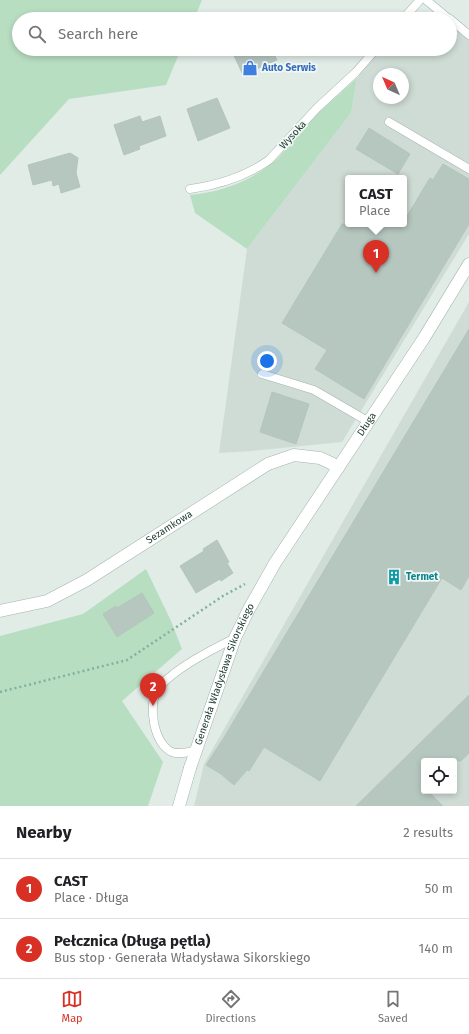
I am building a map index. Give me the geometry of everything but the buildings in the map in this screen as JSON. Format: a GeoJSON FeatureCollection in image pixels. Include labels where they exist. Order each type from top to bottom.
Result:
{"type":"FeatureCollection","features":[{"type":"Feature","properties":{"kind":"street","name":"Długa"},"geometry":{"type":"LineString","coordinates":[[264,584],[275,563],[424,338],[469,264]]}},
{"type":"Feature","properties":{"kind":"street","name":"Sezamkowa"},"geometry":{"type":"LineString","coordinates":[[0,611],[47,601],[87,580],[268,464],[294,455],[320,458],[331,462],[338,468]]}},
{"type":"Feature","properties":{"kind":"street","name":"Generała Władysława Sikorskiego"},"geometry":{"type":"LineString","coordinates":[[179,806],[190,768],[235,638],[264,584]]}},
{"type":"Feature","properties":{"kind":"lane"},"geometry":{"type":"LineString","coordinates":[[409,12],[420,0]]}},
{"type":"Feature","properties":{"kind":"lane"},"geometry":{"type":"LineString","coordinates":[[426,0],[441,12]]}},
{"type":"Feature","properties":{"kind":"lane"},"geometry":{"type":"LineString","coordinates":[[457,25],[469,35]]}},
{"type":"Feature","properties":{"kind":"lane","name":"Wysoka"},"geometry":{"type":"LineString","coordinates":[[190,190],[214,186],[232,180],[260,167],[269,160],[317,108],[356,72],[370,56]]}},
{"type":"Feature","properties":{"kind":"lane"},"geometry":{"type":"LineString","coordinates":[[389,122],[469,169]]}},
{"type":"Feature","properties":{"kind":"lane"},"geometry":{"type":"LineString","coordinates":[[262,374],[314,390],[369,422]]}},
{"type":"Feature","properties":{"kind":"lane"},"geometry":{"type":"LineString","coordinates":[[197,750],[183,753],[172,752],[162,745],[155,730],[153,706],[157,690],[167,679],[200,657],[235,638]]}},
{"type":"Feature","properties":{"kind":"path"},"geometry":{"type":"LineString","coordinates":[[0,692],[127,660],[223,596],[250,581],[264,584]]}},
{"type":"Feature","properties":{"kind":"shaded area"},"geometry":{"type":"Polygon","coordinates":[[[457,29],[469,39],[469,234],[342,442],[219,453],[247,249],[351,113],[357,78],[376,56],[457,56],[457,29]]]}},
{"type":"Feature","properties":{"kind":"shaded area"},"geometry":{"type":"Polygon","coordinates":[[[469,302],[469,806],[194,806],[204,764],[469,302]]]}},
{"type":"Feature","properties":{"kind":"green space"},"geometry":{"type":"Polygon","coordinates":[[[0,0],[202,0],[197,12],[12,12],[12,56],[178,56],[166,85],[69,99],[0,175],[0,0]]]}},
{"type":"Feature","properties":{"kind":"green space"},"geometry":{"type":"Polygon","coordinates":[[[357,78],[351,113],[247,249],[195,213],[190,195],[214,191],[236,184],[268,166],[277,159],[317,114],[357,78]]]}},
{"type":"Feature","properties":{"kind":"green space"},"geometry":{"type":"Polygon","coordinates":[[[146,569],[171,621],[182,649],[122,701],[163,762],[148,806],[0,806],[0,636],[83,614],[146,569]]]}},
{"type":"Feature","properties":{"kind":"place","name":"Auto Serwis"},"geometry":{"type":"Point","coordinates":[250,68]}},
{"type":"Feature","properties":{"kind":"place","name":"CAST"},"geometry":{"type":"Point","coordinates":[376,273]}},
{"type":"Feature","properties":{"kind":"place","name":"Termet"},"geometry":{"type":"Point","coordinates":[394,577]}},
{"type":"Feature","properties":{"kind":"place","name":"Pełcznica (Długa pętla)"},"geometry":{"type":"Point","coordinates":[153,706]}}]}
